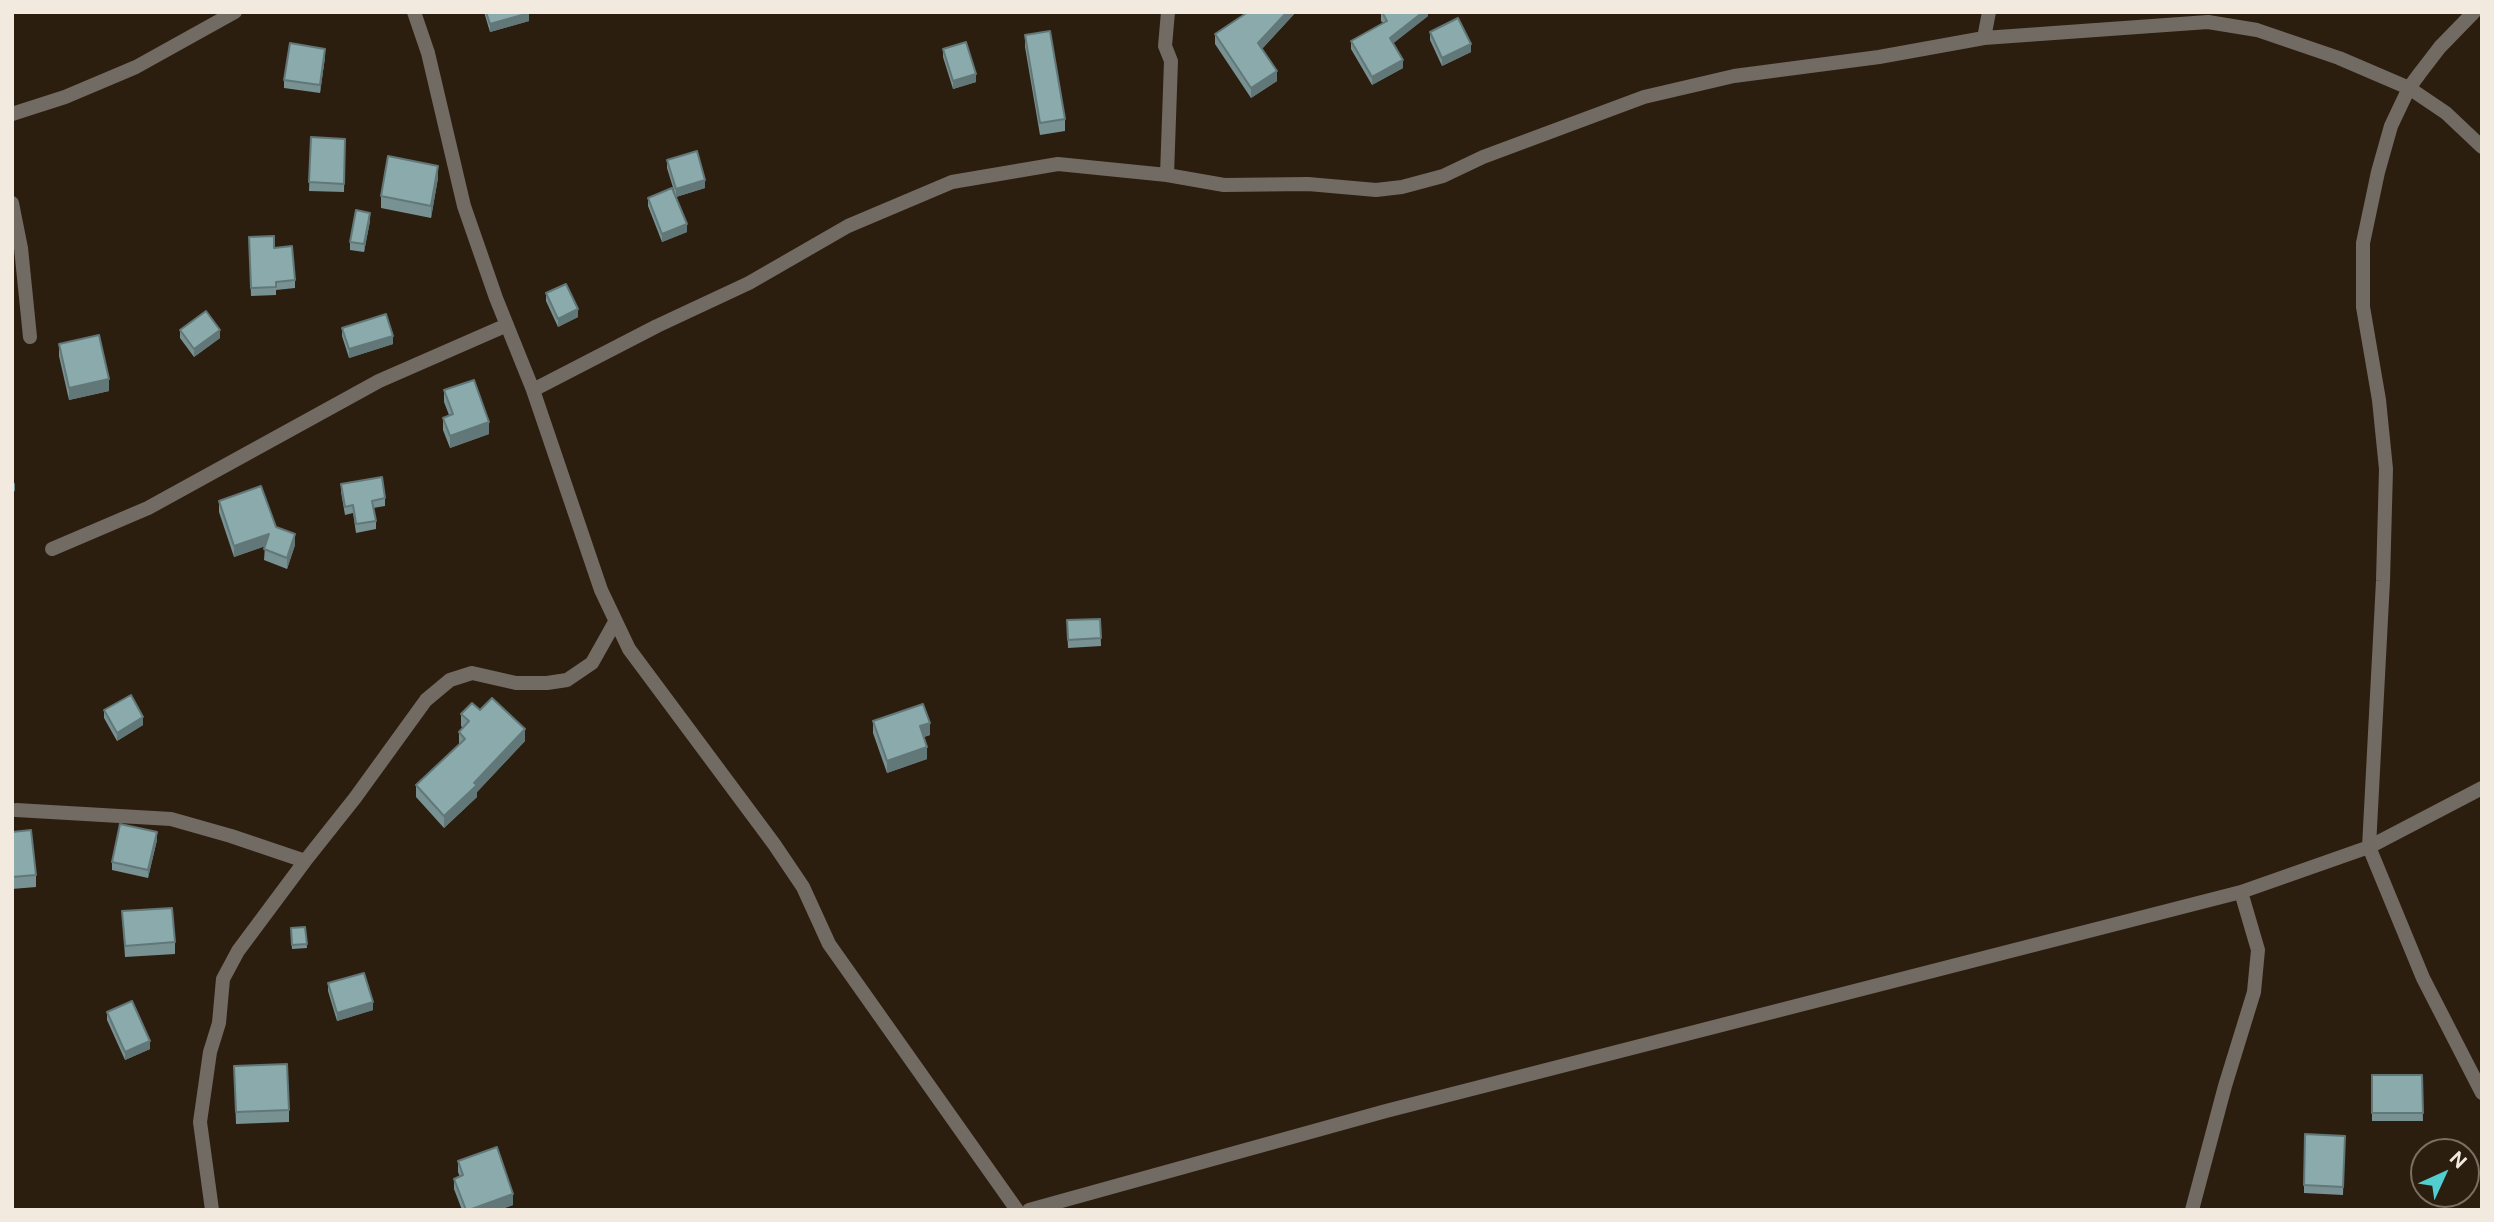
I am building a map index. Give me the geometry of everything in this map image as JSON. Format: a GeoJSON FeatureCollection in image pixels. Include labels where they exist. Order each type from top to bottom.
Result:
{"type":"FeatureCollection","features":[{"type":"Feature","properties":{"kind":"street"},"geometry":{"type":"LineString","coordinates":[[12,114],[65,97],[136,67],[235,12]]}},
{"type":"Feature","properties":{"kind":"street"},"geometry":{"type":"LineString","coordinates":[[414,12],[428,53],[464,206],[507,325],[534,390],[601,590],[615,622],[629,649],[774,844],[803,887],[829,944],[1017,1210]]}},
{"type":"Feature","properties":{"kind":"street"},"geometry":{"type":"LineString","coordinates":[[1167,175],[1171,61],[1165,46],[1168,12]]}},
{"type":"Feature","properties":{"kind":"street"},"geometry":{"type":"LineString","coordinates":[[1984,38],[1989,12]]}},
{"type":"Feature","properties":{"kind":"street"},"geometry":{"type":"LineString","coordinates":[[2473,12],[2440,47],[2409,88],[2391,126],[2363,243],[2363,307],[2379,400],[2386,469],[2369,847],[2423,978],[2482,1093]]}},
{"type":"Feature","properties":{"kind":"street"},"geometry":{"type":"LineString","coordinates":[[534,390],[657,326],[749,283],[848,226],[952,182],[1058,164],[1167,175],[1224,185],[1328,185],[1376,190],[1402,187],[1443,176],[1483,157],[1665,91],[1734,76],[1879,57],[1984,38],[2208,22],[2257,30],[2339,58],[2409,88],[2446,113],[2482,147]]}},
{"type":"Feature","properties":{"kind":"street"},"geometry":{"type":"LineString","coordinates":[[12,203],[21,248],[30,337]]}},
{"type":"Feature","properties":{"kind":"street"},"geometry":{"type":"LineString","coordinates":[[52,549],[148,508],[379,382],[507,325]]}},
{"type":"Feature","properties":{"kind":"street"},"geometry":{"type":"LineString","coordinates":[[212,1210],[201,1122],[210,1052],[219,1023],[223,979],[238,951],[426,700],[450,680],[472,673],[516,683],[567,680],[592,663],[615,622]]}},
{"type":"Feature","properties":{"kind":"street"},"geometry":{"type":"LineString","coordinates":[[1029,1210],[1387,1111],[2241,892],[2369,847],[2482,789]]}},
{"type":"Feature","properties":{"kind":"street"},"geometry":{"type":"LineString","coordinates":[[16,810],[172,819],[305,861]]}},
{"type":"Feature","properties":{"kind":"street"},"geometry":{"type":"LineString","coordinates":[[2192,1210],[2225,1086],[2254,992],[2258,950],[2241,892]]}},
{"type":"Feature","properties":{"kind":"building"},"geometry":{"type":"Polygon","coordinates":[[[486,12],[529,12],[529,13],[490,24],[486,12]]]}},
{"type":"Feature","properties":{"kind":"building"},"geometry":{"type":"Polygon","coordinates":[[[1248,12],[1287,12],[1258,43],[1277,71],[1251,88],[1215,34],[1248,12]]]}},
{"type":"Feature","properties":{"kind":"building"},"geometry":{"type":"Polygon","coordinates":[[[1382,12],[1423,12],[1390,38],[1403,60],[1372,77],[1351,41],[1387,21],[1382,12]]]}},
{"type":"Feature","properties":{"kind":"building"},"geometry":{"type":"Polygon","coordinates":[[[1458,18],[1471,44],[1442,58],[1430,32],[1458,18]]]}},
{"type":"Feature","properties":{"kind":"building"},"geometry":{"type":"Polygon","coordinates":[[[1050,31],[1065,119],[1040,123],[1025,35],[1050,31]]]}},
{"type":"Feature","properties":{"kind":"building"},"geometry":{"type":"Polygon","coordinates":[[[966,42],[976,74],[953,81],[943,49],[966,42]]]}},
{"type":"Feature","properties":{"kind":"building"},"geometry":{"type":"Polygon","coordinates":[[[290,43],[325,49],[320,85],[284,80],[290,43]]]}},
{"type":"Feature","properties":{"kind":"building"},"geometry":{"type":"Polygon","coordinates":[[[311,137],[345,139],[344,184],[309,182],[311,137]]]}},
{"type":"Feature","properties":{"kind":"building"},"geometry":{"type":"Polygon","coordinates":[[[697,151],[705,180],[676,189],[667,160],[697,151]]]}},
{"type":"Feature","properties":{"kind":"building"},"geometry":{"type":"Polygon","coordinates":[[[388,156],[438,166],[431,206],[381,196],[388,156]]]}},
{"type":"Feature","properties":{"kind":"building"},"geometry":{"type":"Polygon","coordinates":[[[672,188],[687,224],[662,234],[648,198],[672,188]]]}},
{"type":"Feature","properties":{"kind":"building"},"geometry":{"type":"Polygon","coordinates":[[[356,210],[370,213],[364,244],[350,242],[356,210]]]}},
{"type":"Feature","properties":{"kind":"building"},"geometry":{"type":"Polygon","coordinates":[[[274,236],[274,248],[292,246],[295,280],[276,282],[276,287],[251,288],[249,237],[274,236]]]}},
{"type":"Feature","properties":{"kind":"building"},"geometry":{"type":"Polygon","coordinates":[[[566,284],[578,309],[558,319],[546,293],[566,284]]]}},
{"type":"Feature","properties":{"kind":"building"},"geometry":{"type":"Polygon","coordinates":[[[206,311],[220,330],[194,349],[180,330],[206,311]]]}},
{"type":"Feature","properties":{"kind":"building"},"geometry":{"type":"Polygon","coordinates":[[[386,314],[393,336],[349,349],[342,328],[386,314]]]}},
{"type":"Feature","properties":{"kind":"building"},"geometry":{"type":"Polygon","coordinates":[[[99,335],[109,379],[69,388],[59,344],[99,335]]]}},
{"type":"Feature","properties":{"kind":"building"},"geometry":{"type":"Polygon","coordinates":[[[474,380],[489,422],[450,436],[443,418],[453,414],[444,390],[474,380]]]}},
{"type":"Feature","properties":{"kind":"building"},"geometry":{"type":"Polygon","coordinates":[[[382,477],[385,498],[372,501],[376,521],[356,524],[353,505],[345,507],[341,484],[382,477]]]}},
{"type":"Feature","properties":{"kind":"building"},"geometry":{"type":"Polygon","coordinates":[[[261,486],[276,527],[295,534],[287,558],[264,549],[269,534],[234,546],[219,501],[261,486]]]}},
{"type":"Feature","properties":{"kind":"building"},"geometry":{"type":"Polygon","coordinates":[[[1100,619],[1101,638],[1068,640],[1067,620],[1100,619]]]}},
{"type":"Feature","properties":{"kind":"building"},"geometry":{"type":"Polygon","coordinates":[[[131,695],[143,717],[117,733],[104,710],[131,695]]]}},
{"type":"Feature","properties":{"kind":"building"},"geometry":{"type":"Polygon","coordinates":[[[492,698],[525,729],[474,783],[477,785],[444,816],[416,785],[465,739],[459,732],[469,721],[461,714],[472,703],[480,710],[492,698]]]}},
{"type":"Feature","properties":{"kind":"building"},"geometry":{"type":"Polygon","coordinates":[[[923,704],[930,723],[920,726],[927,747],[887,761],[873,721],[923,704]]]}},
{"type":"Feature","properties":{"kind":"building"},"geometry":{"type":"Polygon","coordinates":[[[120,824],[157,832],[148,870],[112,862],[120,824]]]}},
{"type":"Feature","properties":{"kind":"building"},"geometry":{"type":"Polygon","coordinates":[[[31,830],[36,875],[12,877],[12,832],[31,830]]]}},
{"type":"Feature","properties":{"kind":"building"},"geometry":{"type":"Polygon","coordinates":[[[172,908],[175,942],[125,946],[122,911],[172,908]]]}},
{"type":"Feature","properties":{"kind":"building"},"geometry":{"type":"Polygon","coordinates":[[[305,927],[307,944],[292,945],[291,928],[305,927]]]}},
{"type":"Feature","properties":{"kind":"building"},"geometry":{"type":"Polygon","coordinates":[[[364,973],[373,1002],[337,1013],[328,983],[364,973]]]}},
{"type":"Feature","properties":{"kind":"building"},"geometry":{"type":"Polygon","coordinates":[[[132,1001],[150,1041],[125,1052],[107,1012],[132,1001]]]}},
{"type":"Feature","properties":{"kind":"building"},"geometry":{"type":"Polygon","coordinates":[[[287,1064],[289,1110],[236,1112],[234,1066],[287,1064]]]}},
{"type":"Feature","properties":{"kind":"building"},"geometry":{"type":"Polygon","coordinates":[[[2372,1075],[2422,1075],[2423,1113],[2372,1113],[2372,1075]]]}},
{"type":"Feature","properties":{"kind":"building"},"geometry":{"type":"Polygon","coordinates":[[[2305,1134],[2345,1136],[2343,1187],[2304,1185],[2305,1134]]]}},
{"type":"Feature","properties":{"kind":"building"},"geometry":{"type":"Polygon","coordinates":[[[497,1147],[513,1194],[466,1210],[454,1179],[463,1175],[458,1161],[497,1147]]]}}]}
